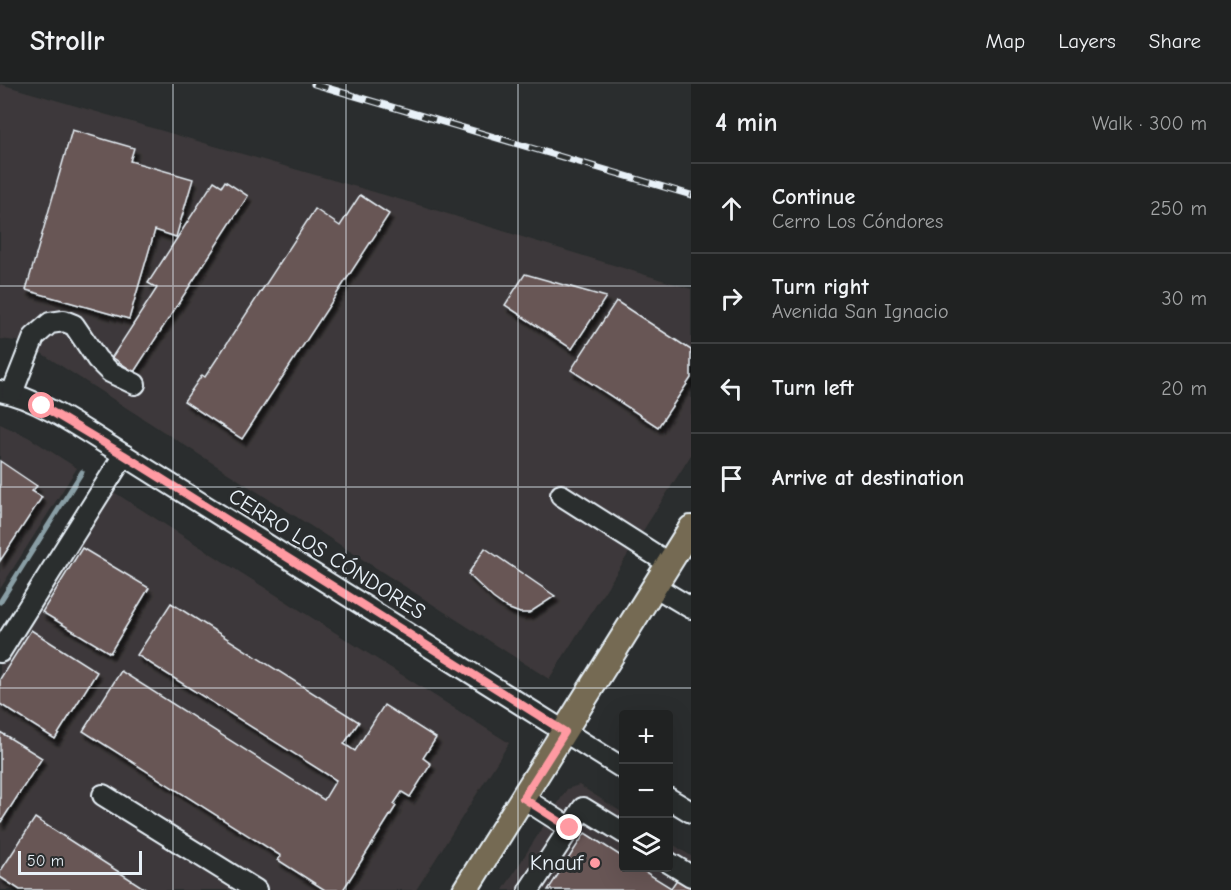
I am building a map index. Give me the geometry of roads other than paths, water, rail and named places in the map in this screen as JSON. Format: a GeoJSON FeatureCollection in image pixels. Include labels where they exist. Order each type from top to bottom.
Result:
{"type":"FeatureCollection","features":[{"type":"Feature","properties":{"kind":"main road"},"geometry":{"type":"LineString","coordinates":[[465,890],[691,528]]}},
{"type":"Feature","properties":{"kind":"street"},"geometry":{"type":"LineString","coordinates":[[6,392],[34,337],[50,323],[64,321],[74,325],[97,358],[110,372],[135,384]]}},
{"type":"Feature","properties":{"kind":"street","name":"CERRO LOS CÓNDORES"},"geometry":{"type":"LineString","coordinates":[[6,392],[42,406],[124,455],[619,766]]}},
{"type":"Feature","properties":{"kind":"street"},"geometry":{"type":"LineString","coordinates":[[0,652],[124,455]]}},
{"type":"Feature","properties":{"kind":"street"},"geometry":{"type":"LineString","coordinates":[[561,495],[668,563]]}},
{"type":"Feature","properties":{"kind":"street"},"geometry":{"type":"LineString","coordinates":[[654,586],[691,608]]}},
{"type":"Feature","properties":{"kind":"street"},"geometry":{"type":"LineString","coordinates":[[104,795],[256,890]]}},
{"type":"Feature","properties":{"kind":"street"},"geometry":{"type":"LineString","coordinates":[[523,798],[570,828]]}},
{"type":"Feature","properties":{"kind":"street"},"geometry":{"type":"LineString","coordinates":[[673,801],[691,812]]}},
{"type":"Feature","properties":{"kind":"street"},"geometry":{"type":"LineString","coordinates":[[530,890],[583,808],[619,830]]}},
{"type":"Feature","properties":{"kind":"street"},"geometry":{"type":"LineString","coordinates":[[673,865],[691,876]]}},
{"type":"Feature","properties":{"kind":"waterway"},"geometry":{"type":"LineString","coordinates":[[0,602],[82,472]]}},
{"type":"Feature","properties":{"kind":"railway"},"geometry":{"type":"LineString","coordinates":[[314,84],[691,195]]}},
{"type":"Feature","properties":{"kind":"place","name":"Knauf"},"geometry":{"type":"Point","coordinates":[595,863]}}]}
